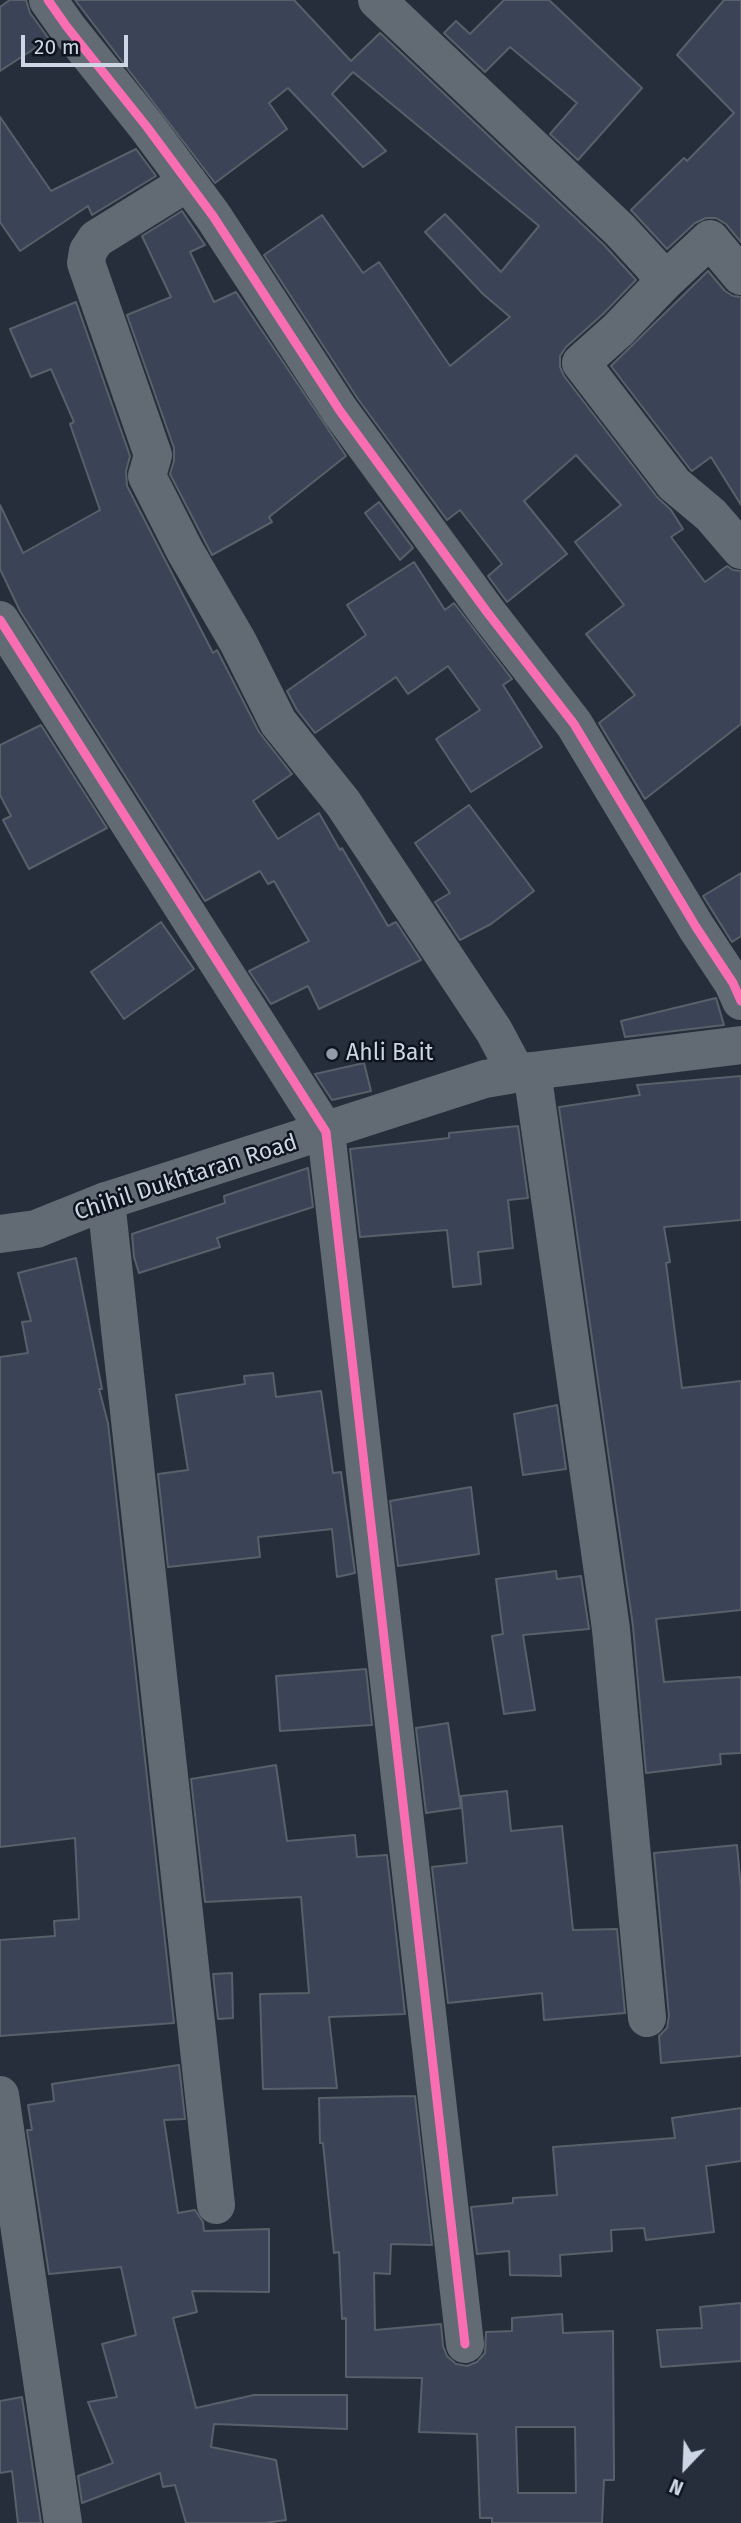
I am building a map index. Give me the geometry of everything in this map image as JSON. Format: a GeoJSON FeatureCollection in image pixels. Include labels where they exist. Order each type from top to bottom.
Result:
{"type":"FeatureCollection","features":[{"type":"Feature","properties":{"kind":"street"},"geometry":{"type":"LineString","coordinates":[[48,0],[213,216],[340,411],[487,612],[574,724],[696,928],[733,983],[741,1001]]}},
{"type":"Feature","properties":{"kind":"street"},"geometry":{"type":"LineString","coordinates":[[377,0],[620,230],[653,265],[664,282]]}},
{"type":"Feature","properties":{"kind":"street"},"geometry":{"type":"LineString","coordinates":[[188,182],[96,239],[88,251],[86,263],[153,455],[148,476],[185,551],[238,642],[278,722],[357,824],[524,1072],[611,1629],[648,2018]]}},
{"type":"Feature","properties":{"kind":"street"},"geometry":{"type":"LineString","coordinates":[[741,276],[710,239],[581,363],[674,484],[711,515],[741,550]]}},
{"type":"Feature","properties":{"kind":"street"},"geometry":{"type":"LineString","coordinates":[[0,620],[326,1132],[465,2344]]}},
{"type":"Feature","properties":{"kind":"street","name":"Chihil Dukhtaran Road"},"geometry":{"type":"LineString","coordinates":[[0,1234],[36,1229],[106,1201],[485,1079],[741,1045]]}},
{"type":"Feature","properties":{"kind":"street"},"geometry":{"type":"LineString","coordinates":[[106,1201],[216,2205]]}},
{"type":"Feature","properties":{"kind":"street"},"geometry":{"type":"LineString","coordinates":[[0,2095],[63,2523]]}},
{"type":"Feature","properties":{"kind":"building"},"geometry":{"type":"Polygon","coordinates":[[[10,0],[26,0],[30,13],[49,39],[0,71],[0,7],[10,0]]]}},
{"type":"Feature","properties":{"kind":"building"},"geometry":{"type":"Polygon","coordinates":[[[75,0],[294,0],[351,61],[380,33],[604,245],[636,280],[566,347],[560,356],[560,367],[564,376],[657,497],[671,510],[683,529],[671,537],[705,582],[727,566],[741,571],[741,724],[645,799],[599,723],[635,695],[586,634],[624,605],[575,542],[621,505],[576,455],[524,501],[567,554],[507,602],[488,576],[502,564],[460,510],[447,520],[358,399],[264,255],[322,215],[363,273],[379,262],[450,366],[510,317],[483,294],[425,232],[445,214],[501,272],[539,226],[353,72],[332,94],[386,151],[363,167],[288,88],[269,103],[287,129],[215,183],[75,0]]]}},
{"type":"Feature","properties":{"kind":"building"},"geometry":{"type":"Polygon","coordinates":[[[504,0],[549,0],[642,88],[578,160],[550,134],[577,103],[510,47],[485,72],[444,33],[456,21],[470,34],[504,0]]]}},
{"type":"Feature","properties":{"kind":"building"},"geometry":{"type":"Polygon","coordinates":[[[724,0],[741,0],[741,242],[726,224],[716,218],[706,218],[695,223],[667,249],[631,210],[684,158],[687,161],[734,113],[677,55],[724,0]]]}},
{"type":"Feature","properties":{"kind":"building"},"geometry":{"type":"Polygon","coordinates":[[[0,117],[51,191],[136,149],[156,176],[92,215],[88,206],[20,251],[0,222],[0,117]]]}},
{"type":"Feature","properties":{"kind":"building"},"geometry":{"type":"Polygon","coordinates":[[[182,211],[205,245],[190,252],[214,302],[236,292],[346,456],[269,517],[272,522],[212,555],[170,474],[174,448],[127,315],[171,297],[142,236],[182,211]]]}},
{"type":"Feature","properties":{"kind":"building"},"geometry":{"type":"Polygon","coordinates":[[[708,271],[725,291],[741,297],[741,505],[711,457],[692,471],[690,469],[611,366],[708,271]]]}},
{"type":"Feature","properties":{"kind":"building"},"geometry":{"type":"Polygon","coordinates":[[[76,302],[130,456],[126,471],[127,486],[213,653],[217,650],[259,732],[292,774],[253,801],[278,839],[319,813],[388,926],[396,922],[421,960],[319,1009],[308,986],[271,1004],[249,971],[309,941],[274,881],[268,884],[260,871],[205,901],[20,611],[0,569],[0,505],[23,553],[100,510],[70,424],[74,422],[51,369],[31,377],[10,329],[76,302]]]}},
{"type":"Feature","properties":{"kind":"building"},"geometry":{"type":"Polygon","coordinates":[[[379,502],[413,548],[400,560],[365,513],[379,502]]]}},
{"type":"Feature","properties":{"kind":"building"},"geometry":{"type":"Polygon","coordinates":[[[414,562],[445,610],[454,603],[512,679],[503,685],[542,747],[471,792],[436,739],[480,710],[448,666],[408,694],[396,677],[315,733],[297,710],[287,691],[366,635],[347,605],[414,562]]]}},
{"type":"Feature","properties":{"kind":"building"},"geometry":{"type":"Polygon","coordinates":[[[41,725],[107,828],[29,869],[3,820],[11,816],[0,795],[0,745],[41,725]]]}},
{"type":"Feature","properties":{"kind":"building"},"geometry":{"type":"Polygon","coordinates":[[[469,805],[534,891],[491,924],[460,940],[435,902],[450,893],[415,843],[469,805]]]}},
{"type":"Feature","properties":{"kind":"building"},"geometry":{"type":"Polygon","coordinates":[[[741,873],[741,936],[732,942],[703,896],[741,873]]]}},
{"type":"Feature","properties":{"kind":"building"},"geometry":{"type":"Polygon","coordinates":[[[161,922],[194,969],[124,1019],[91,972],[161,922]]]}},
{"type":"Feature","properties":{"kind":"building"},"geometry":{"type":"Polygon","coordinates":[[[716,998],[724,1025],[625,1037],[621,1021],[716,998]]]}},
{"type":"Feature","properties":{"kind":"building"},"geometry":{"type":"Polygon","coordinates":[[[364,1063],[371,1091],[332,1100],[315,1074],[364,1063]]]}},
{"type":"Feature","properties":{"kind":"building"},"geometry":{"type":"Polygon","coordinates":[[[741,1076],[741,1220],[664,1227],[682,1388],[741,1381],[741,1610],[656,1619],[664,1682],[741,1677],[741,1753],[720,1754],[721,1764],[646,1773],[633,1626],[559,1107],[640,1095],[637,1085],[741,1076]]]}},
{"type":"Feature","properties":{"kind":"building"},"geometry":{"type":"Polygon","coordinates":[[[518,1126],[528,1198],[508,1200],[513,1248],[478,1252],[481,1284],[453,1287],[447,1230],[360,1237],[350,1149],[449,1138],[449,1133],[518,1126]]]}},
{"type":"Feature","properties":{"kind":"building"},"geometry":{"type":"Polygon","coordinates":[[[308,1168],[313,1207],[217,1238],[220,1247],[139,1273],[132,1234],[225,1203],[224,1196],[308,1168]]]}},
{"type":"Feature","properties":{"kind":"building"},"geometry":{"type":"Polygon","coordinates":[[[76,1258],[102,1389],[99,1389],[108,1423],[174,2023],[0,2036],[0,1940],[55,1936],[54,1921],[79,1919],[75,1838],[0,1847],[0,1357],[28,1353],[22,1322],[31,1321],[18,1273],[76,1258]]]}},
{"type":"Feature","properties":{"kind":"building"},"geometry":{"type":"Polygon","coordinates":[[[273,1373],[276,1397],[321,1391],[333,1473],[341,1472],[355,1573],[337,1577],[332,1529],[258,1537],[260,1557],[168,1567],[158,1474],[188,1470],[176,1395],[245,1384],[244,1376],[273,1373]]]}},
{"type":"Feature","properties":{"kind":"building"},"geometry":{"type":"Polygon","coordinates":[[[557,1405],[566,1469],[523,1475],[514,1414],[557,1405]]]}},
{"type":"Feature","properties":{"kind":"building"},"geometry":{"type":"Polygon","coordinates":[[[471,1487],[479,1554],[398,1566],[390,1501],[471,1487]]]}},
{"type":"Feature","properties":{"kind":"building"},"geometry":{"type":"Polygon","coordinates":[[[556,1571],[557,1579],[581,1576],[589,1629],[523,1635],[535,1710],[504,1714],[492,1636],[503,1634],[496,1579],[556,1571]]]}},
{"type":"Feature","properties":{"kind":"building"},"geometry":{"type":"Polygon","coordinates":[[[366,1669],[372,1725],[280,1731],[276,1676],[366,1669]]]}},
{"type":"Feature","properties":{"kind":"building"},"geometry":{"type":"Polygon","coordinates":[[[448,1723],[461,1808],[426,1813],[416,1728],[448,1723]]]}},
{"type":"Feature","properties":{"kind":"building"},"geometry":{"type":"Polygon","coordinates":[[[276,1765],[287,1841],[355,1835],[357,1857],[387,1855],[405,2014],[329,2017],[337,2088],[263,2089],[260,1994],[309,1993],[301,1897],[205,1902],[191,1779],[276,1765]]]}},
{"type":"Feature","properties":{"kind":"building"},"geometry":{"type":"Polygon","coordinates":[[[507,1791],[511,1831],[562,1826],[573,1930],[617,1929],[625,2013],[544,2020],[542,1993],[448,2003],[432,1867],[467,1863],[461,1796],[507,1791]]]}},
{"type":"Feature","properties":{"kind":"building"},"geometry":{"type":"Polygon","coordinates":[[[737,1845],[741,1889],[741,2056],[661,2063],[659,2036],[667,2028],[669,2016],[654,1853],[737,1845]]]}},
{"type":"Feature","properties":{"kind":"building"},"geometry":{"type":"Polygon","coordinates":[[[232,1973],[233,2018],[218,2019],[213,1974],[232,1973]]]}},
{"type":"Feature","properties":{"kind":"building"},"geometry":{"type":"Polygon","coordinates":[[[179,2065],[185,2119],[164,2120],[178,2213],[195,2210],[203,2222],[204,2231],[269,2229],[269,2292],[192,2291],[197,2312],[173,2318],[196,2408],[254,2395],[347,2395],[347,2429],[214,2424],[211,2447],[276,2460],[286,2520],[265,2523],[186,2523],[175,2485],[163,2487],[160,2473],[82,2503],[78,2476],[113,2463],[88,2402],[117,2397],[102,2344],[136,2335],[121,2267],[49,2274],[27,2130],[32,2130],[28,2105],[54,2101],[52,2084],[179,2065]]]}},
{"type":"Feature","properties":{"kind":"building"},"geometry":{"type":"Polygon","coordinates":[[[415,2096],[432,2245],[391,2244],[390,2274],[374,2273],[375,2330],[441,2324],[447,2356],[456,2364],[467,2366],[477,2362],[485,2353],[486,2332],[512,2331],[512,2318],[562,2314],[563,2333],[613,2331],[614,2480],[604,2480],[602,2523],[492,2523],[492,2518],[480,2518],[477,2434],[419,2432],[422,2378],[346,2377],[346,2318],[342,2319],[339,2252],[334,2253],[323,2143],[320,2143],[319,2098],[415,2096]],[[516,2427],[518,2493],[576,2493],[575,2427],[516,2427]]]}},
{"type":"Feature","properties":{"kind":"building"},"geometry":{"type":"Polygon","coordinates":[[[741,2108],[741,2161],[706,2166],[714,2232],[646,2240],[644,2228],[611,2230],[612,2251],[560,2255],[561,2276],[510,2275],[509,2251],[477,2254],[471,2207],[513,2203],[513,2198],[557,2195],[553,2147],[675,2138],[672,2118],[741,2108]]]}},
{"type":"Feature","properties":{"kind":"building"},"geometry":{"type":"Polygon","coordinates":[[[741,2303],[741,2361],[661,2367],[657,2330],[702,2328],[700,2307],[741,2303]]]}},
{"type":"Feature","properties":{"kind":"building"},"geometry":{"type":"Polygon","coordinates":[[[22,2397],[41,2523],[18,2523],[12,2471],[0,2473],[0,2401],[22,2397]]]}},
{"type":"Feature","properties":{"kind":"cycle path"},"geometry":{"type":"LineString","coordinates":[[48,0],[213,216],[340,411],[487,612],[574,724],[696,927],[733,983],[741,1001]]}},
{"type":"Feature","properties":{"kind":"cycle path"},"geometry":{"type":"LineString","coordinates":[[0,620],[326,1132],[465,2344]]}},
{"type":"Feature","properties":{"kind":"place","name":"Ahli Bait"},"geometry":{"type":"Point","coordinates":[332,1054]}}]}
